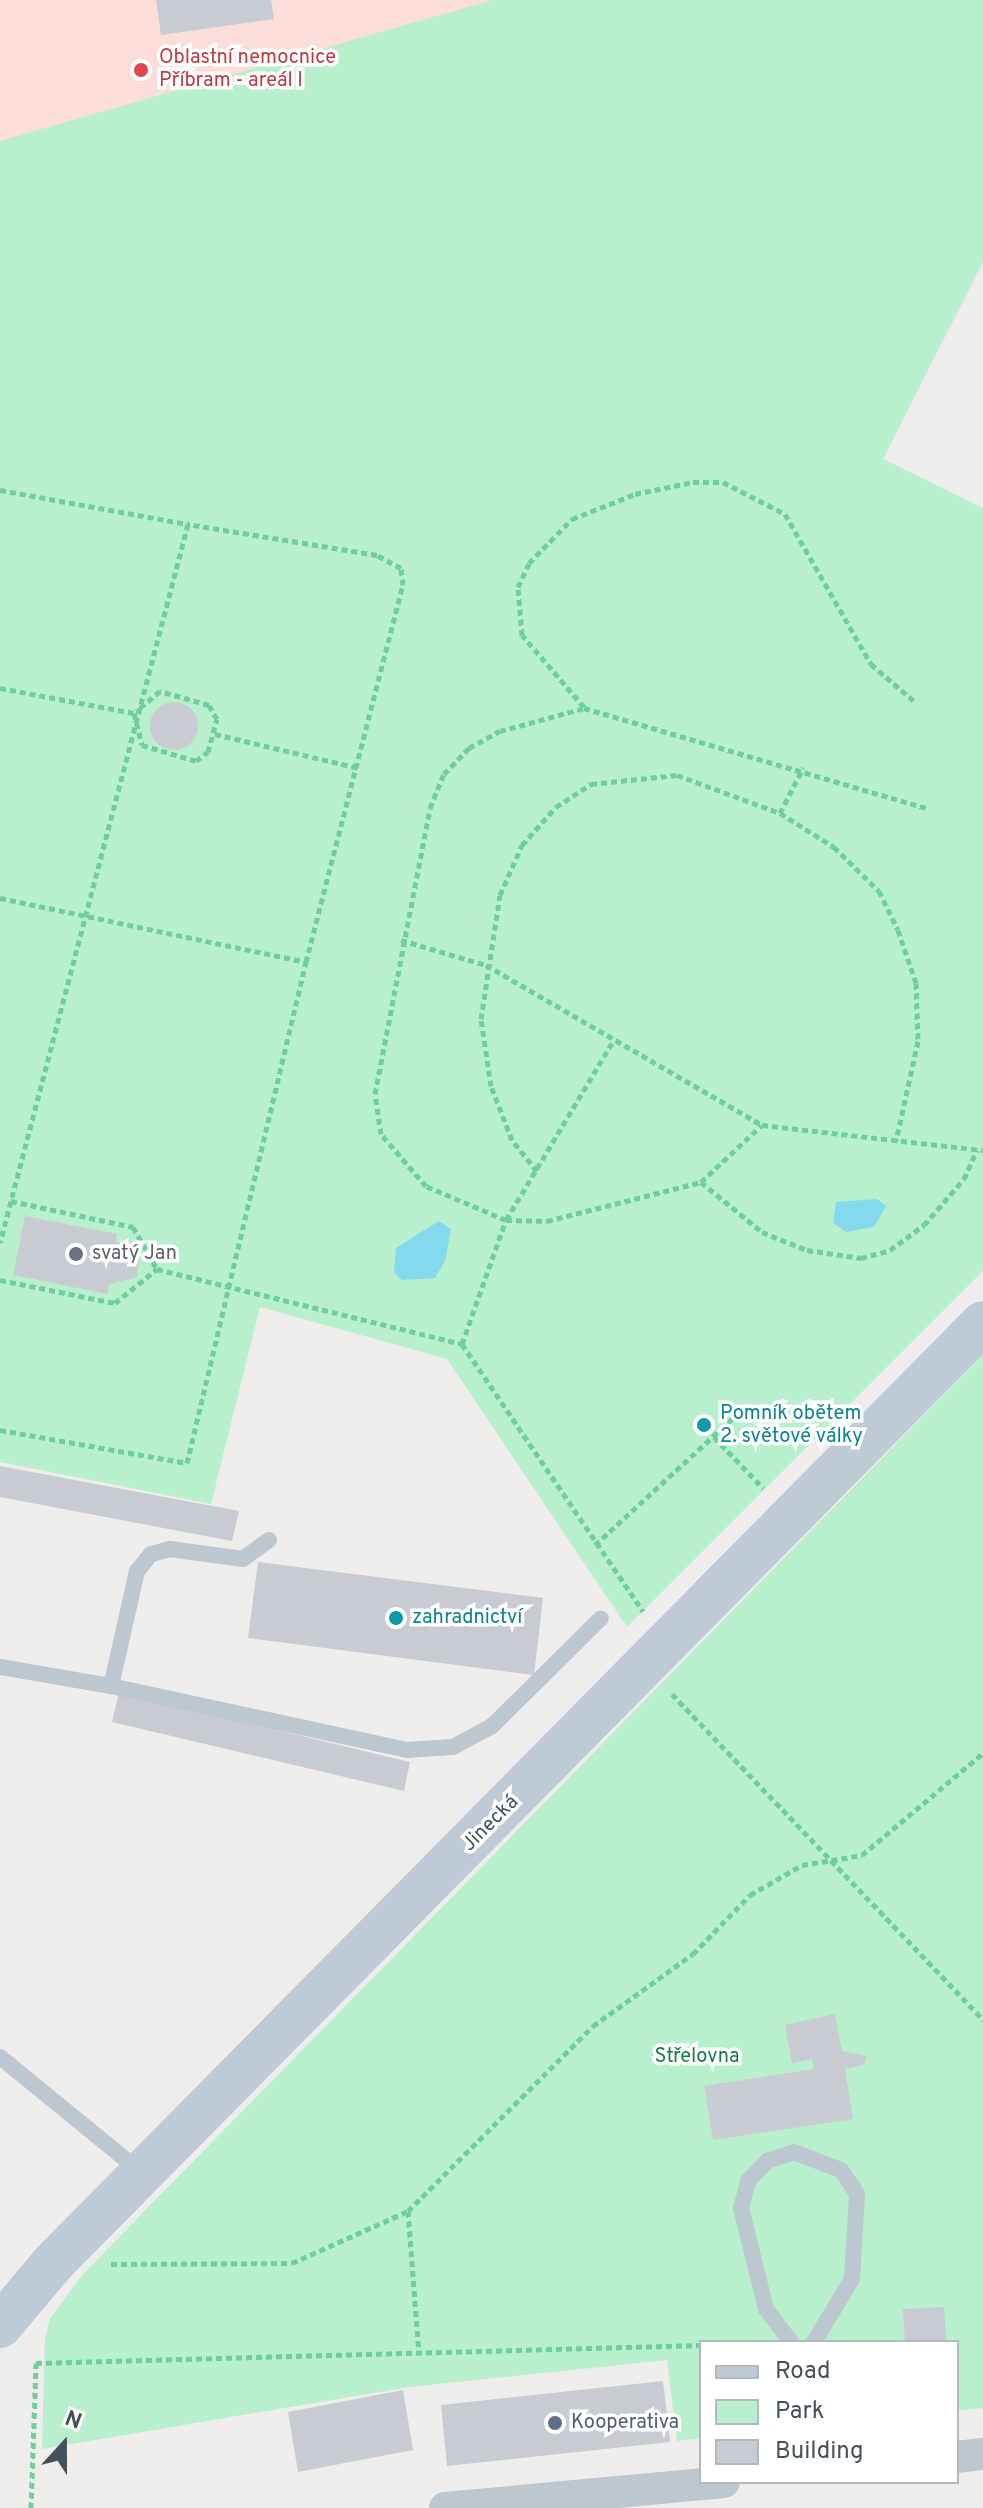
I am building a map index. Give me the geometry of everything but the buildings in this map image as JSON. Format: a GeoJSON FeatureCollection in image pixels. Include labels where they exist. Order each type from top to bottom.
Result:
{"type":"FeatureCollection","features":[{"type":"Feature","properties":{"kind":"street","name":"Jinecká"},"geometry":{"type":"LineString","coordinates":[[0,2326],[53,2263],[646,1668],[983,1323]]}},
{"type":"Feature","properties":{"kind":"street"},"geometry":{"type":"LineString","coordinates":[[959,2457],[983,2454]]}},
{"type":"Feature","properties":{"kind":"street"},"geometry":{"type":"LineString","coordinates":[[445,2508],[703,2484]]}},
{"type":"Feature","properties":{"kind":"lane"},"geometry":{"type":"LineString","coordinates":[[111,1686],[137,1571],[151,1554],[170,1549],[243,1559],[269,1540]]}},
{"type":"Feature","properties":{"kind":"lane"},"geometry":{"type":"LineString","coordinates":[[0,1667],[111,1686],[407,1750],[453,1747],[492,1726],[601,1618]]}},
{"type":"Feature","properties":{"kind":"lane"},"geometry":{"type":"LineString","coordinates":[[0,2057],[144,2175]]}},
{"type":"Feature","properties":{"kind":"lane"},"geometry":{"type":"LineString","coordinates":[[789,2340],[766,2309],[741,2208],[748,2181],[767,2161],[794,2152],[841,2170],[857,2194],[852,2279],[815,2340]]}},
{"type":"Feature","properties":{"kind":"path"},"geometry":{"type":"LineString","coordinates":[[584,708],[522,635],[518,587],[529,563],[572,519],[635,494],[693,482],[723,482],[785,514],[871,664],[915,702]]}},
{"type":"Feature","properties":{"kind":"path"},"geometry":{"type":"LineString","coordinates":[[0,490],[377,555],[401,568],[359,768],[306,962],[187,1463],[0,1430]]}},
{"type":"Feature","properties":{"kind":"path"},"geometry":{"type":"LineString","coordinates":[[1,1239],[134,713],[188,524]]}},
{"type":"Feature","properties":{"kind":"path"},"geometry":{"type":"LineString","coordinates":[[0,688],[134,713]]}},
{"type":"Feature","properties":{"kind":"path"},"geometry":{"type":"LineString","coordinates":[[160,691],[209,705],[215,734],[196,761],[142,745],[134,713],[160,691]]}},
{"type":"Feature","properties":{"kind":"path"},"geometry":{"type":"LineString","coordinates":[[762,1125],[701,1182],[547,1221],[506,1220],[426,1186],[381,1134],[375,1094],[401,940],[444,774],[500,731],[584,708],[803,768],[926,808]]}},
{"type":"Feature","properties":{"kind":"path"},"geometry":{"type":"LineString","coordinates":[[215,734],[359,768]]}},
{"type":"Feature","properties":{"kind":"path"},"geometry":{"type":"LineString","coordinates":[[780,813],[803,768]]}},
{"type":"Feature","properties":{"kind":"path"},"geometry":{"type":"LineString","coordinates":[[537,1171],[512,1140],[491,1086],[481,1019],[486,965],[500,895],[522,845],[556,807],[591,784],[677,775],[780,813],[834,847],[879,891],[898,930],[916,983],[918,1041],[896,1141]]}},
{"type":"Feature","properties":{"kind":"path"},"geometry":{"type":"LineString","coordinates":[[0,898],[306,962]]}},
{"type":"Feature","properties":{"kind":"path"},"geometry":{"type":"LineString","coordinates":[[401,940],[486,965],[612,1043],[762,1125],[980,1150],[964,1179],[924,1225],[890,1250],[861,1258],[807,1250],[762,1232],[701,1182]]}},
{"type":"Feature","properties":{"kind":"path"},"geometry":{"type":"LineString","coordinates":[[462,1344],[506,1220],[612,1043]]}},
{"type":"Feature","properties":{"kind":"path"},"geometry":{"type":"LineString","coordinates":[[11,1201],[133,1227],[157,1269],[462,1344],[595,1545],[647,1613]]}},
{"type":"Feature","properties":{"kind":"path"},"geometry":{"type":"LineString","coordinates":[[0,1280],[115,1303],[157,1269]]}},
{"type":"Feature","properties":{"kind":"path"},"geometry":{"type":"LineString","coordinates":[[595,1545],[745,1407]]}},
{"type":"Feature","properties":{"kind":"path"},"geometry":{"type":"LineString","coordinates":[[714,1437],[769,1494]]}},
{"type":"Feature","properties":{"kind":"path"},"geometry":{"type":"LineString","coordinates":[[646,1668],[838,1864],[983,2020]]}},
{"type":"Feature","properties":{"kind":"path"},"geometry":{"type":"LineString","coordinates":[[98,2264],[292,2263],[408,2211],[593,2026],[693,1954],[750,1895],[802,1865],[838,1864],[862,1855],[983,1753]]}},
{"type":"Feature","properties":{"kind":"path"},"geometry":{"type":"LineString","coordinates":[[408,2211],[419,2353]]}},
{"type":"Feature","properties":{"kind":"path"},"geometry":{"type":"LineString","coordinates":[[31,2508],[36,2363],[699,2345]]}},
{"type":"Feature","properties":{"kind":"shaded area","name":"Oblastní nemocnice Příbram - areál I"},"geometry":{"type":"Polygon","coordinates":[[[0,0],[566,0],[0,141],[0,0]]]}},
{"type":"Feature","properties":{"kind":"green space"},"geometry":{"type":"Polygon","coordinates":[[[493,0],[983,0],[983,262],[883,459],[983,508],[983,1271],[627,1627],[447,1359],[260,1307],[211,1504],[0,1462],[0,141],[493,0]]]}},
{"type":"Feature","properties":{"kind":"green space","name":"Střelovna"},"geometry":{"type":"Polygon","coordinates":[[[983,1355],[983,2408],[959,2411],[959,2340],[699,2340],[699,2438],[677,2441],[667,2360],[409,2387],[42,2449],[45,2338],[50,2319],[82,2275],[983,1355]]]}},
{"type":"Feature","properties":{"kind":"water"},"geometry":{"type":"Polygon","coordinates":[[[877,1199],[886,1206],[874,1227],[846,1232],[833,1223],[836,1202],[877,1199]]]}},
{"type":"Feature","properties":{"kind":"water"},"geometry":{"type":"Polygon","coordinates":[[[439,1221],[451,1229],[445,1261],[435,1278],[402,1280],[394,1272],[396,1248],[439,1221]]]}},
{"type":"Feature","properties":{"kind":"place","name":"Oblastní nemocnice Příbram - areál I"},"geometry":{"type":"Point","coordinates":[141,70]}},
{"type":"Feature","properties":{"kind":"place","name":"svatý Jan"},"geometry":{"type":"Point","coordinates":[76,1254]}},
{"type":"Feature","properties":{"kind":"place","name":"Pomník obětem 2. světové války"},"geometry":{"type":"Point","coordinates":[704,1425]}},
{"type":"Feature","properties":{"kind":"place","name":"zahradnictví"},"geometry":{"type":"Point","coordinates":[396,1618]}},
{"type":"Feature","properties":{"kind":"place","name":"Kooperativa"},"geometry":{"type":"Point","coordinates":[555,2423]}}]}
